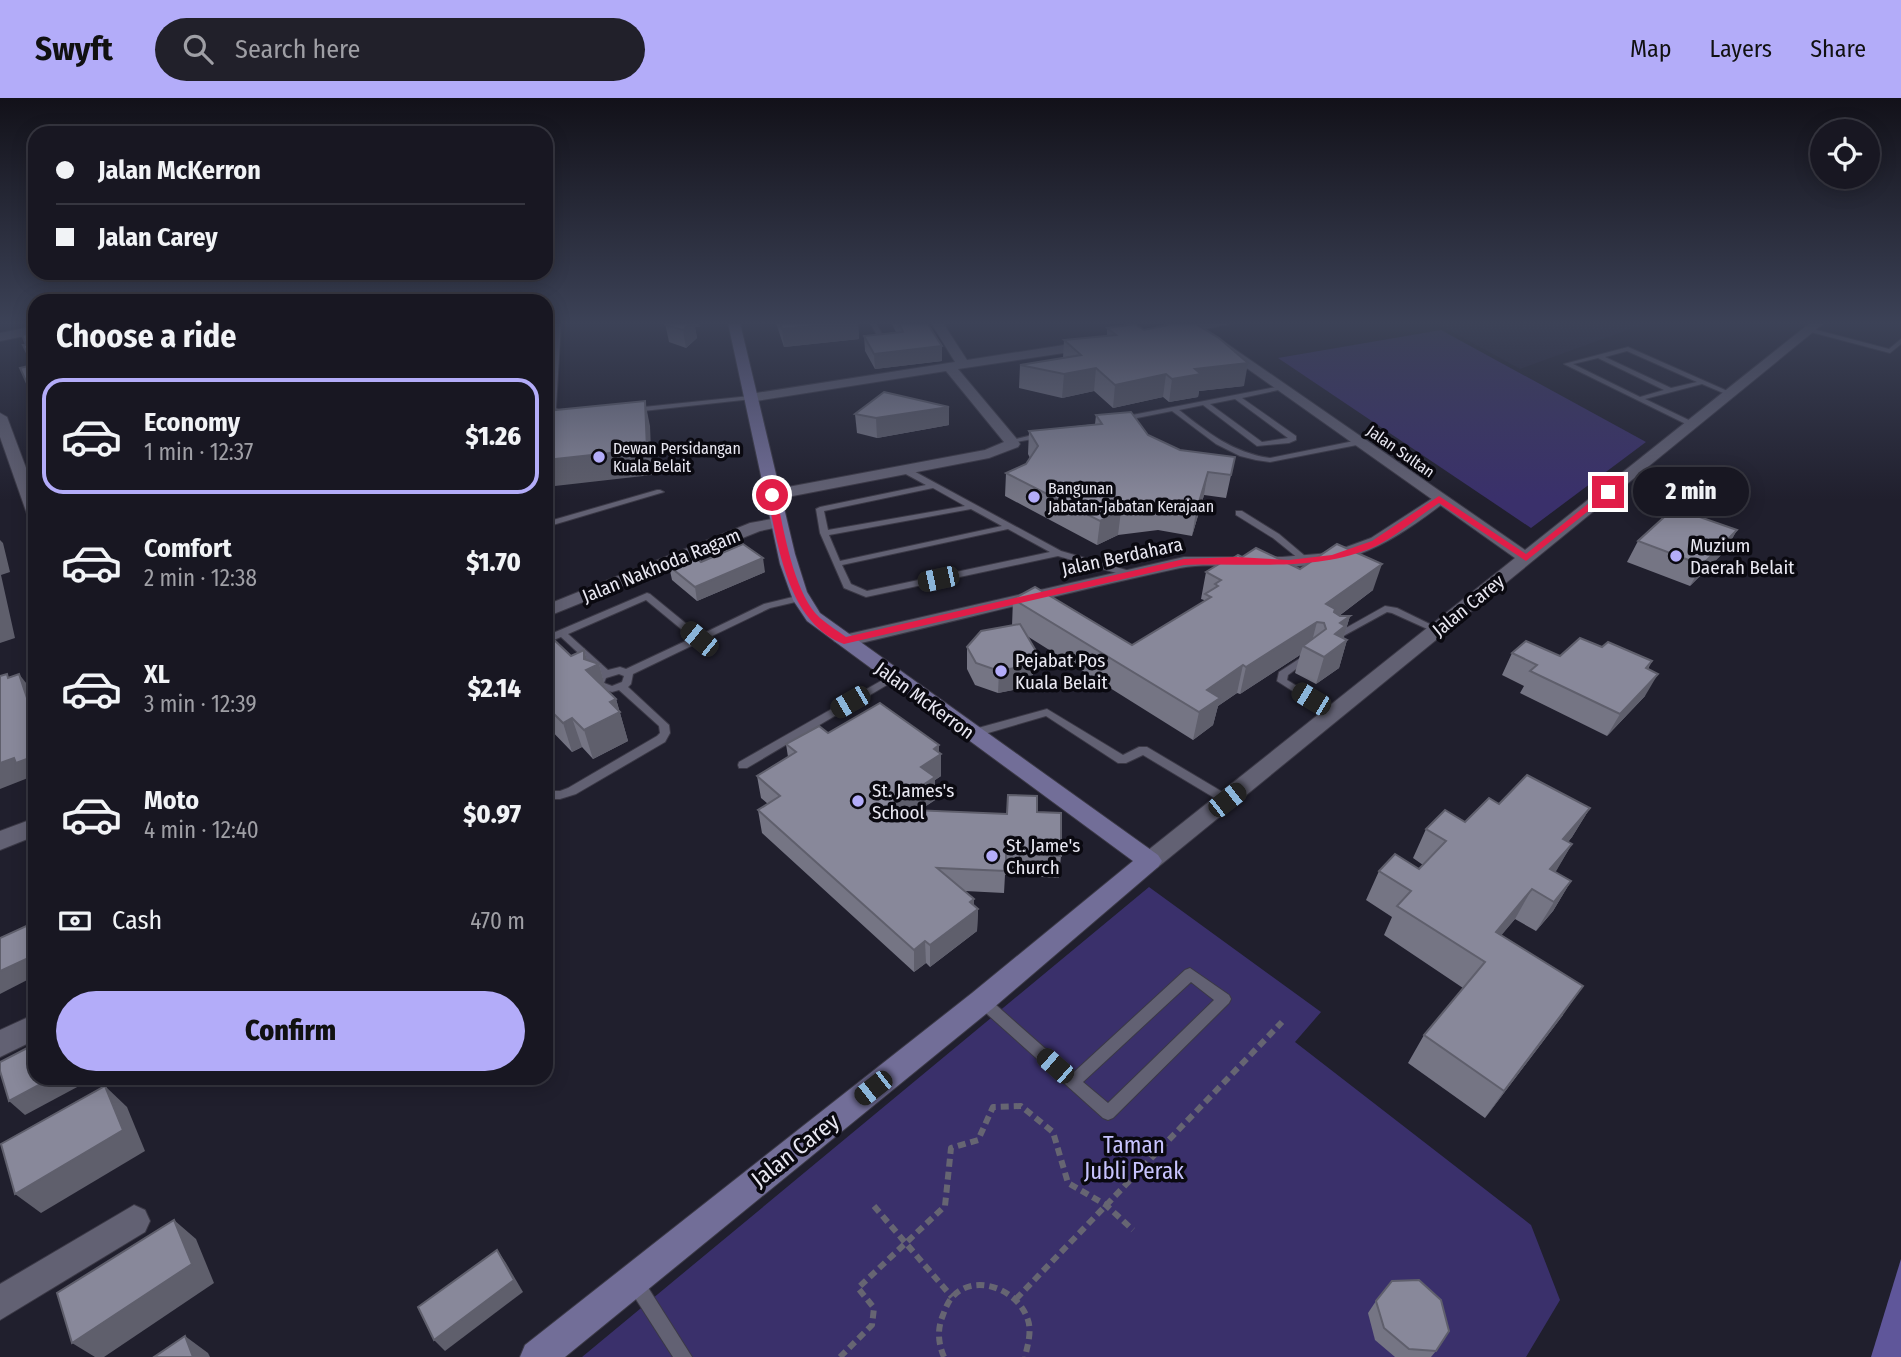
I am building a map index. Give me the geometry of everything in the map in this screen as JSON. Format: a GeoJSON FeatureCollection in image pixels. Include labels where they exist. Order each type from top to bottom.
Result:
{"type":"FeatureCollection","features":[{"type":"Feature","properties":{"kind":"main road","name":"Jalan McKerron"},"geometry":{"type":"LineString","coordinates":[[747,382],[778,523],[801,598],[815,619],[1150,861]]}},
{"type":"Feature","properties":{"kind":"main road","name":"Jalan Carey"},"geometry":{"type":"LineString","coordinates":[[537,1357],[982,1001],[1150,861]]}},
{"type":"Feature","properties":{"kind":"street"},"geometry":{"type":"LineString","coordinates":[[750,398],[855,382]]}},
{"type":"Feature","properties":{"kind":"street"},"geometry":{"type":"LineString","coordinates":[[772,495],[996,453],[1009,448],[1013,444],[968,382]]}},
{"type":"Feature","properties":{"kind":"street","name":"Jalan Sultan"},"geometry":{"type":"LineString","coordinates":[[1272,382],[1526,558]]}},
{"type":"Feature","properties":{"kind":"street","name":"Jalan Carey"},"geometry":{"type":"LineString","coordinates":[[1150,861],[1745,382]]}},
{"type":"Feature","properties":{"kind":"street"},"geometry":{"type":"LineString","coordinates":[[0,417],[28,495]]}},
{"type":"Feature","properties":{"kind":"street","name":"Jalan Berdahara"},"geometry":{"type":"LineString","coordinates":[[844,641],[1130,574],[1207,560],[1307,561],[1334,558],[1375,543],[1439,499]]}},
{"type":"Feature","properties":{"kind":"street","name":"Jalan Nakhoda Ragam"},"geometry":{"type":"LineString","coordinates":[[553,608],[756,527],[778,523]]}},
{"type":"Feature","properties":{"kind":"street"},"geometry":{"type":"LineString","coordinates":[[0,841],[28,830]]}},
{"type":"Feature","properties":{"kind":"street"},"geometry":{"type":"LineString","coordinates":[[0,1044],[28,1030]]}},
{"type":"Feature","properties":{"kind":"street"},"geometry":{"type":"LineString","coordinates":[[0,1303],[134,1221]]}},
{"type":"Feature","properties":{"kind":"lane"},"geometry":{"type":"LineString","coordinates":[[1604,382],[1692,425]]}},
{"type":"Feature","properties":{"kind":"lane"},"geometry":{"type":"LineString","coordinates":[[1653,382],[1671,390]]}},
{"type":"Feature","properties":{"kind":"lane"},"geometry":{"type":"LineString","coordinates":[[1639,399],[1703,382],[1730,394]]}},
{"type":"Feature","properties":{"kind":"lane"},"geometry":{"type":"LineString","coordinates":[[1119,419],[1281,388]]}},
{"type":"Feature","properties":{"kind":"lane"},"geometry":{"type":"LineString","coordinates":[[1204,403],[1260,444],[1289,441],[1293,438],[1237,397]]}},
{"type":"Feature","properties":{"kind":"lane"},"geometry":{"type":"LineString","coordinates":[[630,410],[750,398]]}},
{"type":"Feature","properties":{"kind":"lane"},"geometry":{"type":"LineString","coordinates":[[1173,409],[1222,447],[1261,460],[1359,442]]}},
{"type":"Feature","properties":{"kind":"lane"},"geometry":{"type":"LineString","coordinates":[[553,410],[561,415],[570,416]]}},
{"type":"Feature","properties":{"kind":"lane"},"geometry":{"type":"LineString","coordinates":[[1011,441],[1052,433]]}},
{"type":"Feature","properties":{"kind":"lane"},"geometry":{"type":"LineString","coordinates":[[905,470],[1058,554],[1130,574]]}},
{"type":"Feature","properties":{"kind":"lane"},"geometry":{"type":"LineString","coordinates":[[932,486],[820,509],[824,533],[847,586],[866,594],[1058,554]]}},
{"type":"Feature","properties":{"kind":"lane"},"geometry":{"type":"LineString","coordinates":[[553,523],[660,492]]}},
{"type":"Feature","properties":{"kind":"lane"},"geometry":{"type":"LineString","coordinates":[[824,533],[970,507]]}},
{"type":"Feature","properties":{"kind":"lane"},"geometry":{"type":"LineString","coordinates":[[1239,513],[1276,536],[1307,561]]}},
{"type":"Feature","properties":{"kind":"lane"},"geometry":{"type":"LineString","coordinates":[[837,564],[1007,527]]}},
{"type":"Feature","properties":{"kind":"lane"},"geometry":{"type":"LineString","coordinates":[[553,637],[647,597],[699,639]]}},
{"type":"Feature","properties":{"kind":"lane"},"geometry":{"type":"LineString","coordinates":[[627,673],[629,681],[622,687],[606,689],[599,685],[599,679],[606,673],[615,670],[627,673],[767,606],[801,598]]}},
{"type":"Feature","properties":{"kind":"lane"},"geometry":{"type":"LineString","coordinates":[[1333,638],[1385,609],[1394,610],[1437,629]]}},
{"type":"Feature","properties":{"kind":"lane"},"geometry":{"type":"LineString","coordinates":[[562,633],[606,673]]}},
{"type":"Feature","properties":{"kind":"lane"},"geometry":{"type":"LineString","coordinates":[[1311,654],[1283,674],[1282,681],[1334,713]]}},
{"type":"Feature","properties":{"kind":"lane"},"geometry":{"type":"LineString","coordinates":[[743,765],[893,677]]}},
{"type":"Feature","properties":{"kind":"lane"},"geometry":{"type":"LineString","coordinates":[[553,795],[572,791],[654,745],[665,733],[664,725],[622,687]]}},
{"type":"Feature","properties":{"kind":"lane"},"geometry":{"type":"LineString","coordinates":[[971,734],[1047,712],[1122,760],[1143,750],[1227,800]]}},
{"type":"Feature","properties":{"kind":"lane"},"geometry":{"type":"LineString","coordinates":[[982,1001],[1073,1082],[1108,1113],[1224,999],[1190,974],[1073,1082]]}},
{"type":"Feature","properties":{"kind":"lane"},"geometry":{"type":"LineString","coordinates":[[633,1279],[683,1357]]}},
{"type":"Feature","properties":{"kind":"path"},"geometry":{"type":"LineString","coordinates":[[1016,1299],[1282,1023]]}},
{"type":"Feature","properties":{"kind":"path"},"geometry":{"type":"LineString","coordinates":[[840,1357],[872,1325],[874,1308],[858,1288],[946,1206],[951,1148],[978,1140],[993,1107],[1021,1106],[1052,1132],[1068,1183],[1106,1205],[1133,1230]]}},
{"type":"Feature","properties":{"kind":"path"},"geometry":{"type":"LineString","coordinates":[[874,1206],[953,1297]]}},
{"type":"Feature","properties":{"kind":"path"},"geometry":{"type":"LineString","coordinates":[[944,1357],[938,1331],[943,1312],[953,1297],[968,1287],[985,1283],[1002,1288],[1016,1299],[1027,1315],[1030,1334],[1025,1357]]}},
{"type":"Feature","properties":{"kind":"green space"},"geometry":{"type":"Polygon","coordinates":[[[1313,382],[1536,382],[1646,442],[1531,528],[1313,382]]]}},
{"type":"Feature","properties":{"kind":"green space","name":"Taman Jubli Perak"},"geometry":{"type":"Polygon","coordinates":[[[1149,887],[1321,1012],[1295,1042],[1531,1225],[1560,1300],[1526,1357],[582,1357],[1149,887]]]}},
{"type":"Feature","properties":{"kind":"shaded area"},"geometry":{"type":"Polygon","coordinates":[[[1901,1259],[1901,1357],[1871,1357],[1901,1259]]]}},
{"type":"Feature","properties":{"kind":"building"},"geometry":{"type":"Polygon","coordinates":[[[884,392],[949,407],[876,418],[855,414],[884,392]]]}},
{"type":"Feature","properties":{"kind":"building"},"geometry":{"type":"Polygon","coordinates":[[[645,401],[647,449],[553,459],[553,410],[645,401]]]}},
{"type":"Feature","properties":{"kind":"building"},"geometry":{"type":"Polygon","coordinates":[[[1131,412],[1148,435],[1180,450],[1235,457],[1231,475],[1208,472],[1196,512],[1162,507],[1121,511],[1100,521],[1006,473],[1026,464],[1038,446],[1029,431],[1102,424],[1096,415],[1131,412]]]}},
{"type":"Feature","properties":{"kind":"building"},"geometry":{"type":"Polygon","coordinates":[[[1674,508],[1737,530],[1702,565],[1638,541],[1674,508]]]}},
{"type":"Feature","properties":{"kind":"building"},"geometry":{"type":"Polygon","coordinates":[[[743,544],[763,558],[695,587],[669,566],[694,556],[701,562],[743,544]]]}},
{"type":"Feature","properties":{"kind":"building"},"geometry":{"type":"Polygon","coordinates":[[[1337,544],[1382,564],[1326,604],[1340,616],[1350,616],[1340,623],[1345,626],[1335,634],[1347,640],[1324,657],[1303,646],[1326,629],[1324,623],[1317,622],[1246,667],[1243,665],[1207,690],[1220,698],[1199,712],[1013,599],[1035,587],[1132,645],[1211,597],[1205,594],[1218,586],[1215,584],[1221,580],[1206,572],[1224,561],[1227,562],[1238,555],[1242,557],[1256,548],[1300,569],[1337,544]]]}},
{"type":"Feature","properties":{"kind":"building"},"geometry":{"type":"Polygon","coordinates":[[[1020,624],[1036,651],[1024,666],[999,671],[976,663],[967,647],[981,631],[1020,624]]]}},
{"type":"Feature","properties":{"kind":"building"},"geometry":{"type":"Polygon","coordinates":[[[1580,638],[1602,647],[1608,642],[1652,661],[1646,668],[1658,674],[1620,714],[1530,671],[1537,665],[1512,653],[1526,641],[1560,656],[1580,638]]]}},
{"type":"Feature","properties":{"kind":"building"},"geometry":{"type":"Polygon","coordinates":[[[553,639],[571,656],[584,650],[584,659],[599,664],[586,670],[616,699],[610,702],[620,712],[584,730],[572,718],[563,723],[553,713],[553,639]]]}},
{"type":"Feature","properties":{"kind":"building"},"geometry":{"type":"Polygon","coordinates":[[[7,674],[8,678],[19,674],[28,698],[28,759],[16,763],[14,758],[0,763],[0,676],[7,674]]]}},
{"type":"Feature","properties":{"kind":"building"},"geometry":{"type":"Polygon","coordinates":[[[880,703],[939,745],[934,749],[941,754],[921,767],[935,777],[887,809],[1007,814],[1008,795],[1037,796],[1037,812],[1061,813],[1061,856],[1006,853],[1006,871],[937,868],[974,899],[970,902],[978,909],[930,945],[925,941],[914,950],[758,810],[780,796],[757,776],[796,752],[786,744],[819,726],[828,733],[880,703]]]}},
{"type":"Feature","properties":{"kind":"building"},"geometry":{"type":"Polygon","coordinates":[[[1527,775],[1590,808],[1563,839],[1572,844],[1550,869],[1571,881],[1554,902],[1532,889],[1496,932],[1583,986],[1504,1091],[1424,1035],[1485,962],[1397,906],[1411,891],[1379,871],[1395,854],[1419,869],[1446,841],[1426,829],[1445,810],[1465,822],[1489,798],[1499,804],[1527,775]]]}},
{"type":"Feature","properties":{"kind":"building"},"geometry":{"type":"Polygon","coordinates":[[[28,925],[28,958],[0,971],[0,938],[28,925]]]}},
{"type":"Feature","properties":{"kind":"building"},"geometry":{"type":"Polygon","coordinates":[[[28,1048],[28,1085],[39,1085],[9,1101],[0,1062],[28,1048]]]}},
{"type":"Feature","properties":{"kind":"building"},"geometry":{"type":"Polygon","coordinates":[[[105,1086],[123,1130],[15,1194],[1,1144],[105,1086]]]}},
{"type":"Feature","properties":{"kind":"building"},"geometry":{"type":"Polygon","coordinates":[[[174,1220],[192,1264],[72,1343],[57,1293],[174,1220]]]}},
{"type":"Feature","properties":{"kind":"building"},"geometry":{"type":"Polygon","coordinates":[[[497,1250],[514,1280],[434,1340],[418,1307],[497,1250]]]}},
{"type":"Feature","properties":{"kind":"building"},"geometry":{"type":"Polygon","coordinates":[[[1419,1280],[1441,1300],[1449,1331],[1436,1351],[1409,1349],[1384,1328],[1376,1301],[1392,1281],[1419,1280]]]}},
{"type":"Feature","properties":{"kind":"building"},"geometry":{"type":"Polygon","coordinates":[[[185,1336],[193,1357],[154,1357],[185,1336]]]}},
{"type":"Feature","properties":{"kind":"place","name":"Dewan Persidangan Kuala Belait"},"geometry":{"type":"Point","coordinates":[599,457]}},
{"type":"Feature","properties":{"kind":"place","name":"Bangunan Jabatan-Jabatan Kerajaan"},"geometry":{"type":"Point","coordinates":[1034,497]}},
{"type":"Feature","properties":{"kind":"place","name":"Muzium Daerah Belait"},"geometry":{"type":"Point","coordinates":[1676,556]}},
{"type":"Feature","properties":{"kind":"place","name":"Pejabat Pos Kuala Belait"},"geometry":{"type":"Point","coordinates":[1001,671]}},
{"type":"Feature","properties":{"kind":"place","name":"St. James's School"},"geometry":{"type":"Point","coordinates":[858,801]}},
{"type":"Feature","properties":{"kind":"place","name":"St. Jame's Church"},"geometry":{"type":"Point","coordinates":[992,856]}},
{"type":"Feature","properties":{"kind":"route"},"geometry":{"type":"LineString","coordinates":[[772,495],[786,554],[801,598],[815,619],[844,641],[1184,562],[1289,562],[1334,558],[1375,543],[1439,499],[1526,558],[1608,492]]}}]}
